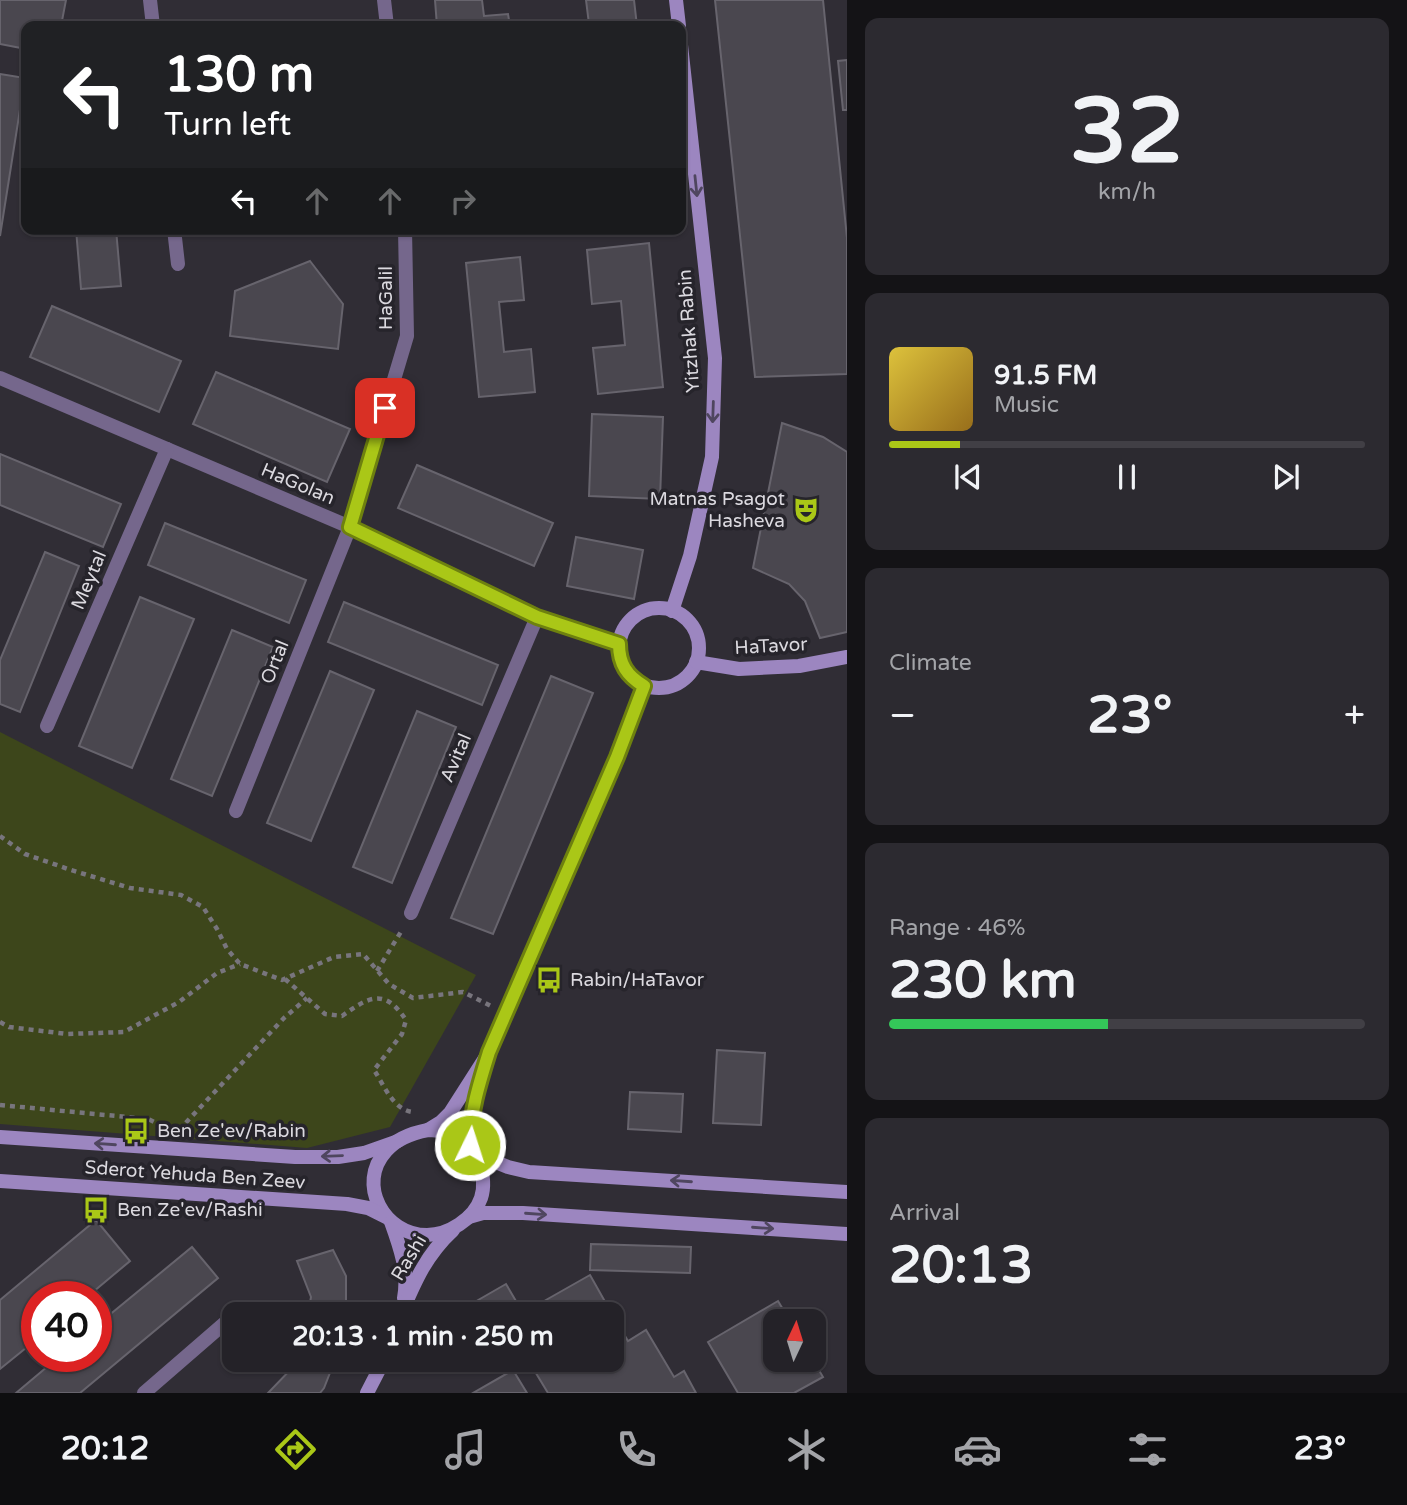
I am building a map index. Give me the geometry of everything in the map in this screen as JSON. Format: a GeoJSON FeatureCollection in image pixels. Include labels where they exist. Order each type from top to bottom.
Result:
{"type":"FeatureCollection","features":[{"type":"Feature","properties":{"kind":"street"},"geometry":{"type":"LineString","coordinates":[[150,0],[152,21]]}},
{"type":"Feature","properties":{"kind":"street"},"geometry":{"type":"LineString","coordinates":[[384,0],[386,21]]}},
{"type":"Feature","properties":{"kind":"street"},"geometry":{"type":"LineString","coordinates":[[676,0],[678,21]]}},
{"type":"Feature","properties":{"kind":"street","name":"Yitzhak Rabin"},"geometry":{"type":"LineString","coordinates":[[672,611],[690,556],[712,457],[715,358],[686,91]]}},
{"type":"Feature","properties":{"kind":"street"},"geometry":{"type":"LineString","coordinates":[[175,235],[178,264]]}},
{"type":"Feature","properties":{"kind":"street","name":"HaGalil"},"geometry":{"type":"LineString","coordinates":[[350,527],[407,336],[405,235]]}},
{"type":"Feature","properties":{"kind":"street","name":"HaGolan"},"geometry":{"type":"LineString","coordinates":[[0,378],[350,527],[537,617],[619,644]]}},
{"type":"Feature","properties":{"kind":"street","name":"Meytal"},"geometry":{"type":"LineString","coordinates":[[47,726],[167,449]]}},
{"type":"Feature","properties":{"kind":"street","name":"Ortal"},"geometry":{"type":"LineString","coordinates":[[236,811],[350,527]]}},
{"type":"Feature","properties":{"kind":"street"},"geometry":{"type":"LineString","coordinates":[[662,608],[672,611],[687,620],[696,633],[699,647],[696,663],[690,674],[681,682],[669,687],[644,686],[628,673],[619,655],[619,644],[626,625],[642,612],[662,608]]}},
{"type":"Feature","properties":{"kind":"street","name":"Avital"},"geometry":{"type":"LineString","coordinates":[[411,914],[537,617]]}},
{"type":"Feature","properties":{"kind":"street","name":"HaTavor"},"geometry":{"type":"LineString","coordinates":[[696,663],[739,669],[799,666],[847,657]]}},
{"type":"Feature","properties":{"kind":"street"},"geometry":{"type":"LineString","coordinates":[[644,686],[617,757],[489,1052],[450,1113],[441,1122],[429,1130],[407,1135],[388,1148],[381,1157],[374,1178],[377,1200],[388,1220],[404,1231],[429,1235],[446,1231],[483,1213],[523,1213],[847,1234]]}},
{"type":"Feature","properties":{"kind":"street"},"geometry":{"type":"LineString","coordinates":[[463,1222],[476,1209],[483,1188],[480,1166],[473,1150],[470,1125],[474,1101],[489,1052]]}},
{"type":"Feature","properties":{"kind":"street"},"geometry":{"type":"LineString","coordinates":[[429,1130],[462,1138],[473,1150],[508,1167],[529,1172],[847,1192]]}},
{"type":"Feature","properties":{"kind":"street","name":"Sderot Yehuda Ben Zeev"},"geometry":{"type":"LineString","coordinates":[[0,1137],[295,1157],[338,1157],[364,1153],[398,1141]]}},
{"type":"Feature","properties":{"kind":"street","name":"Sderot Yehuda Ben Zeev"},"geometry":{"type":"LineString","coordinates":[[0,1181],[347,1204],[368,1208],[388,1220]]}},
{"type":"Feature","properties":{"kind":"street","name":"Rashi"},"geometry":{"type":"LineString","coordinates":[[388,1220],[399,1243],[406,1286],[403,1302]]}},
{"type":"Feature","properties":{"kind":"street","name":"Rashi"},"geometry":{"type":"LineString","coordinates":[[407,1302],[426,1260],[440,1242],[463,1222]]}},
{"type":"Feature","properties":{"kind":"street"},"geometry":{"type":"LineString","coordinates":[[144,1393],[222,1326]]}},
{"type":"Feature","properties":{"kind":"street"},"geometry":{"type":"LineString","coordinates":[[367,1393],[378,1372]]}},
{"type":"Feature","properties":{"kind":"path"},"geometry":{"type":"LineString","coordinates":[[0,836],[25,854],[71,870],[130,888],[181,895],[203,907],[227,949],[240,964],[282,981],[334,957],[363,954],[388,984],[413,998],[463,992],[506,1016]]}},
{"type":"Feature","properties":{"kind":"path"},"geometry":{"type":"LineString","coordinates":[[377,971],[411,914]]}},
{"type":"Feature","properties":{"kind":"path"},"geometry":{"type":"LineString","coordinates":[[0,1022],[9,1027],[67,1034],[124,1031],[179,1002],[217,973],[240,964]]}},
{"type":"Feature","properties":{"kind":"path"},"geometry":{"type":"LineString","coordinates":[[285,979],[325,1014],[342,1016],[360,1003],[373,998],[385,999],[397,1006],[406,1020],[402,1034],[374,1070],[392,1100],[407,1112],[433,1115],[450,1113]]}},
{"type":"Feature","properties":{"kind":"path"},"geometry":{"type":"LineString","coordinates":[[0,1105],[148,1119],[176,1133],[284,1018],[307,998]]}},
{"type":"Feature","properties":{"kind":"green space"},"geometry":{"type":"Polygon","coordinates":[[[0,732],[476,975],[390,1127],[307,1148],[0,1124],[0,732]]]}},
{"type":"Feature","properties":{"kind":"building"},"geometry":{"type":"Polygon","coordinates":[[[0,0],[66,0],[62,21],[21,21],[21,48],[0,44],[0,0]]]}},
{"type":"Feature","properties":{"kind":"building"},"geometry":{"type":"Polygon","coordinates":[[[435,0],[482,0],[484,16],[508,14],[509,21],[437,21],[435,0]]]}},
{"type":"Feature","properties":{"kind":"building"},"geometry":{"type":"Polygon","coordinates":[[[586,0],[634,0],[636,21],[589,21],[586,0]]]}},
{"type":"Feature","properties":{"kind":"building"},"geometry":{"type":"Polygon","coordinates":[[[715,0],[823,0],[847,238],[847,374],[755,377],[715,0]]]}},
{"type":"Feature","properties":{"kind":"building"},"geometry":{"type":"Polygon","coordinates":[[[847,60],[847,110],[843,110],[838,61],[847,60]]]}},
{"type":"Feature","properties":{"kind":"building"},"geometry":{"type":"Polygon","coordinates":[[[0,74],[21,77],[21,103],[0,236],[0,74]]]}},
{"type":"Feature","properties":{"kind":"building"},"geometry":{"type":"Polygon","coordinates":[[[76,235],[117,235],[121,286],[81,289],[76,235]]]}},
{"type":"Feature","properties":{"kind":"building"},"geometry":{"type":"Polygon","coordinates":[[[649,243],[663,387],[598,394],[593,348],[625,345],[621,301],[592,304],[587,250],[649,243]]]}},
{"type":"Feature","properties":{"kind":"building"},"geometry":{"type":"Polygon","coordinates":[[[520,257],[524,300],[499,302],[504,352],[531,349],[535,392],[479,397],[466,263],[520,257]]]}},
{"type":"Feature","properties":{"kind":"building"},"geometry":{"type":"Polygon","coordinates":[[[310,261],[343,304],[338,349],[230,336],[235,291],[310,261]]]}},
{"type":"Feature","properties":{"kind":"building"},"geometry":{"type":"Polygon","coordinates":[[[52,306],[181,361],[159,412],[30,357],[52,306]]]}},
{"type":"Feature","properties":{"kind":"building"},"geometry":{"type":"Polygon","coordinates":[[[216,372],[350,429],[327,482],[193,424],[216,372]]]}},
{"type":"Feature","properties":{"kind":"building"},"geometry":{"type":"Polygon","coordinates":[[[592,414],[663,417],[660,499],[589,496],[592,414]]]}},
{"type":"Feature","properties":{"kind":"building","name":"Matnas Psagot Hasheva"},"geometry":{"type":"Polygon","coordinates":[[[782,423],[823,437],[847,452],[847,632],[820,638],[805,601],[789,584],[753,568],[782,423]]]}},
{"type":"Feature","properties":{"kind":"building"},"geometry":{"type":"Polygon","coordinates":[[[0,454],[121,504],[103,547],[0,505],[0,454]]]}},
{"type":"Feature","properties":{"kind":"building"},"geometry":{"type":"Polygon","coordinates":[[[417,465],[553,523],[534,566],[398,508],[417,465]]]}},
{"type":"Feature","properties":{"kind":"building"},"geometry":{"type":"Polygon","coordinates":[[[165,523],[306,580],[289,623],[148,565],[165,523]]]}},
{"type":"Feature","properties":{"kind":"building"},"geometry":{"type":"Polygon","coordinates":[[[576,537],[643,550],[634,599],[567,586],[576,537]]]}},
{"type":"Feature","properties":{"kind":"building"},"geometry":{"type":"Polygon","coordinates":[[[45,552],[79,566],[20,712],[0,704],[0,660],[45,552]]]}},
{"type":"Feature","properties":{"kind":"building"},"geometry":{"type":"Polygon","coordinates":[[[140,597],[194,619],[132,768],[79,746],[140,597]]]}},
{"type":"Feature","properties":{"kind":"building"},"geometry":{"type":"Polygon","coordinates":[[[344,602],[498,665],[482,705],[328,642],[344,602]]]}},
{"type":"Feature","properties":{"kind":"building"},"geometry":{"type":"Polygon","coordinates":[[[232,630],[273,647],[212,796],[171,779],[232,630]]]}},
{"type":"Feature","properties":{"kind":"building"},"geometry":{"type":"Polygon","coordinates":[[[330,671],[374,690],[311,841],[267,823],[330,671]]]}},
{"type":"Feature","properties":{"kind":"building"},"geometry":{"type":"Polygon","coordinates":[[[551,676],[593,693],[493,934],[451,918],[551,676]]]}},
{"type":"Feature","properties":{"kind":"building"},"geometry":{"type":"Polygon","coordinates":[[[417,711],[456,727],[392,883],[353,867],[417,711]]]}},
{"type":"Feature","properties":{"kind":"building"},"geometry":{"type":"Polygon","coordinates":[[[717,1050],[765,1053],[761,1125],[713,1123],[717,1050]]]}},
{"type":"Feature","properties":{"kind":"building"},"geometry":{"type":"Polygon","coordinates":[[[630,1092],[683,1094],[681,1132],[628,1129],[630,1092]]]}},
{"type":"Feature","properties":{"kind":"building"},"geometry":{"type":"Polygon","coordinates":[[[96,1220],[130,1261],[106,1281],[23,1281],[96,1220]]]}},
{"type":"Feature","properties":{"kind":"building"},"geometry":{"type":"Polygon","coordinates":[[[591,1244],[691,1247],[690,1273],[590,1270],[591,1244]]]}},
{"type":"Feature","properties":{"kind":"building"},"geometry":{"type":"Polygon","coordinates":[[[192,1247],[218,1278],[112,1366],[112,1313],[192,1247]]]}},
{"type":"Feature","properties":{"kind":"building"},"geometry":{"type":"Polygon","coordinates":[[[333,1250],[346,1276],[346,1302],[310,1302],[311,1297],[297,1261],[333,1250]]]}},
{"type":"Feature","properties":{"kind":"building"},"geometry":{"type":"Polygon","coordinates":[[[590,1275],[605,1302],[542,1302],[590,1275]]]}},
{"type":"Feature","properties":{"kind":"building"},"geometry":{"type":"Polygon","coordinates":[[[21,1282],[21,1352],[0,1369],[0,1300],[21,1282]]]}},
{"type":"Feature","properties":{"kind":"building"},"geometry":{"type":"Polygon","coordinates":[[[506,1284],[517,1302],[475,1302],[506,1284]]]}},
{"type":"Feature","properties":{"kind":"building"},"geometry":{"type":"Polygon","coordinates":[[[778,1301],[783,1309],[764,1309],[778,1301]]]}},
{"type":"Feature","properties":{"kind":"building"},"geometry":{"type":"Polygon","coordinates":[[[763,1310],[763,1372],[820,1372],[823,1377],[794,1393],[738,1393],[708,1342],[763,1310]]]}},
{"type":"Feature","properties":{"kind":"building"},"geometry":{"type":"Polygon","coordinates":[[[646,1330],[674,1377],[684,1371],[696,1393],[548,1393],[535,1372],[624,1372],[624,1334],[628,1341],[646,1330]]]}},
{"type":"Feature","properties":{"kind":"building"},"geometry":{"type":"Polygon","coordinates":[[[41,1372],[105,1372],[80,1393],[16,1393],[41,1372]]]}},
{"type":"Feature","properties":{"kind":"building"},"geometry":{"type":"Polygon","coordinates":[[[288,1372],[330,1372],[320,1393],[268,1393],[288,1372]]]}},
{"type":"Feature","properties":{"kind":"building"},"geometry":{"type":"Polygon","coordinates":[[[510,1372],[514,1372],[527,1393],[473,1393],[510,1372]]]}},
{"type":"Feature","properties":{"kind":"place","name":"Matnas Psagot Hasheva"},"geometry":{"type":"Point","coordinates":[806,510]}},
{"type":"Feature","properties":{"kind":"place","name":"Rabin/HaTavor"},"geometry":{"type":"Point","coordinates":[549,980]}},
{"type":"Feature","properties":{"kind":"place","name":"Ben Ze'ev/Rabin"},"geometry":{"type":"Point","coordinates":[136,1131]}},
{"type":"Feature","properties":{"kind":"place","name":"Ben Ze'ev/Rashi"},"geometry":{"type":"Point","coordinates":[96,1210]}},
{"type":"Feature","properties":{"kind":"route"},"geometry":{"type":"LineString","coordinates":[[385,408],[350,527],[537,617],[619,644],[622,664],[635,681],[644,686],[617,757],[489,1052],[474,1101],[470,1145]]}}]}
